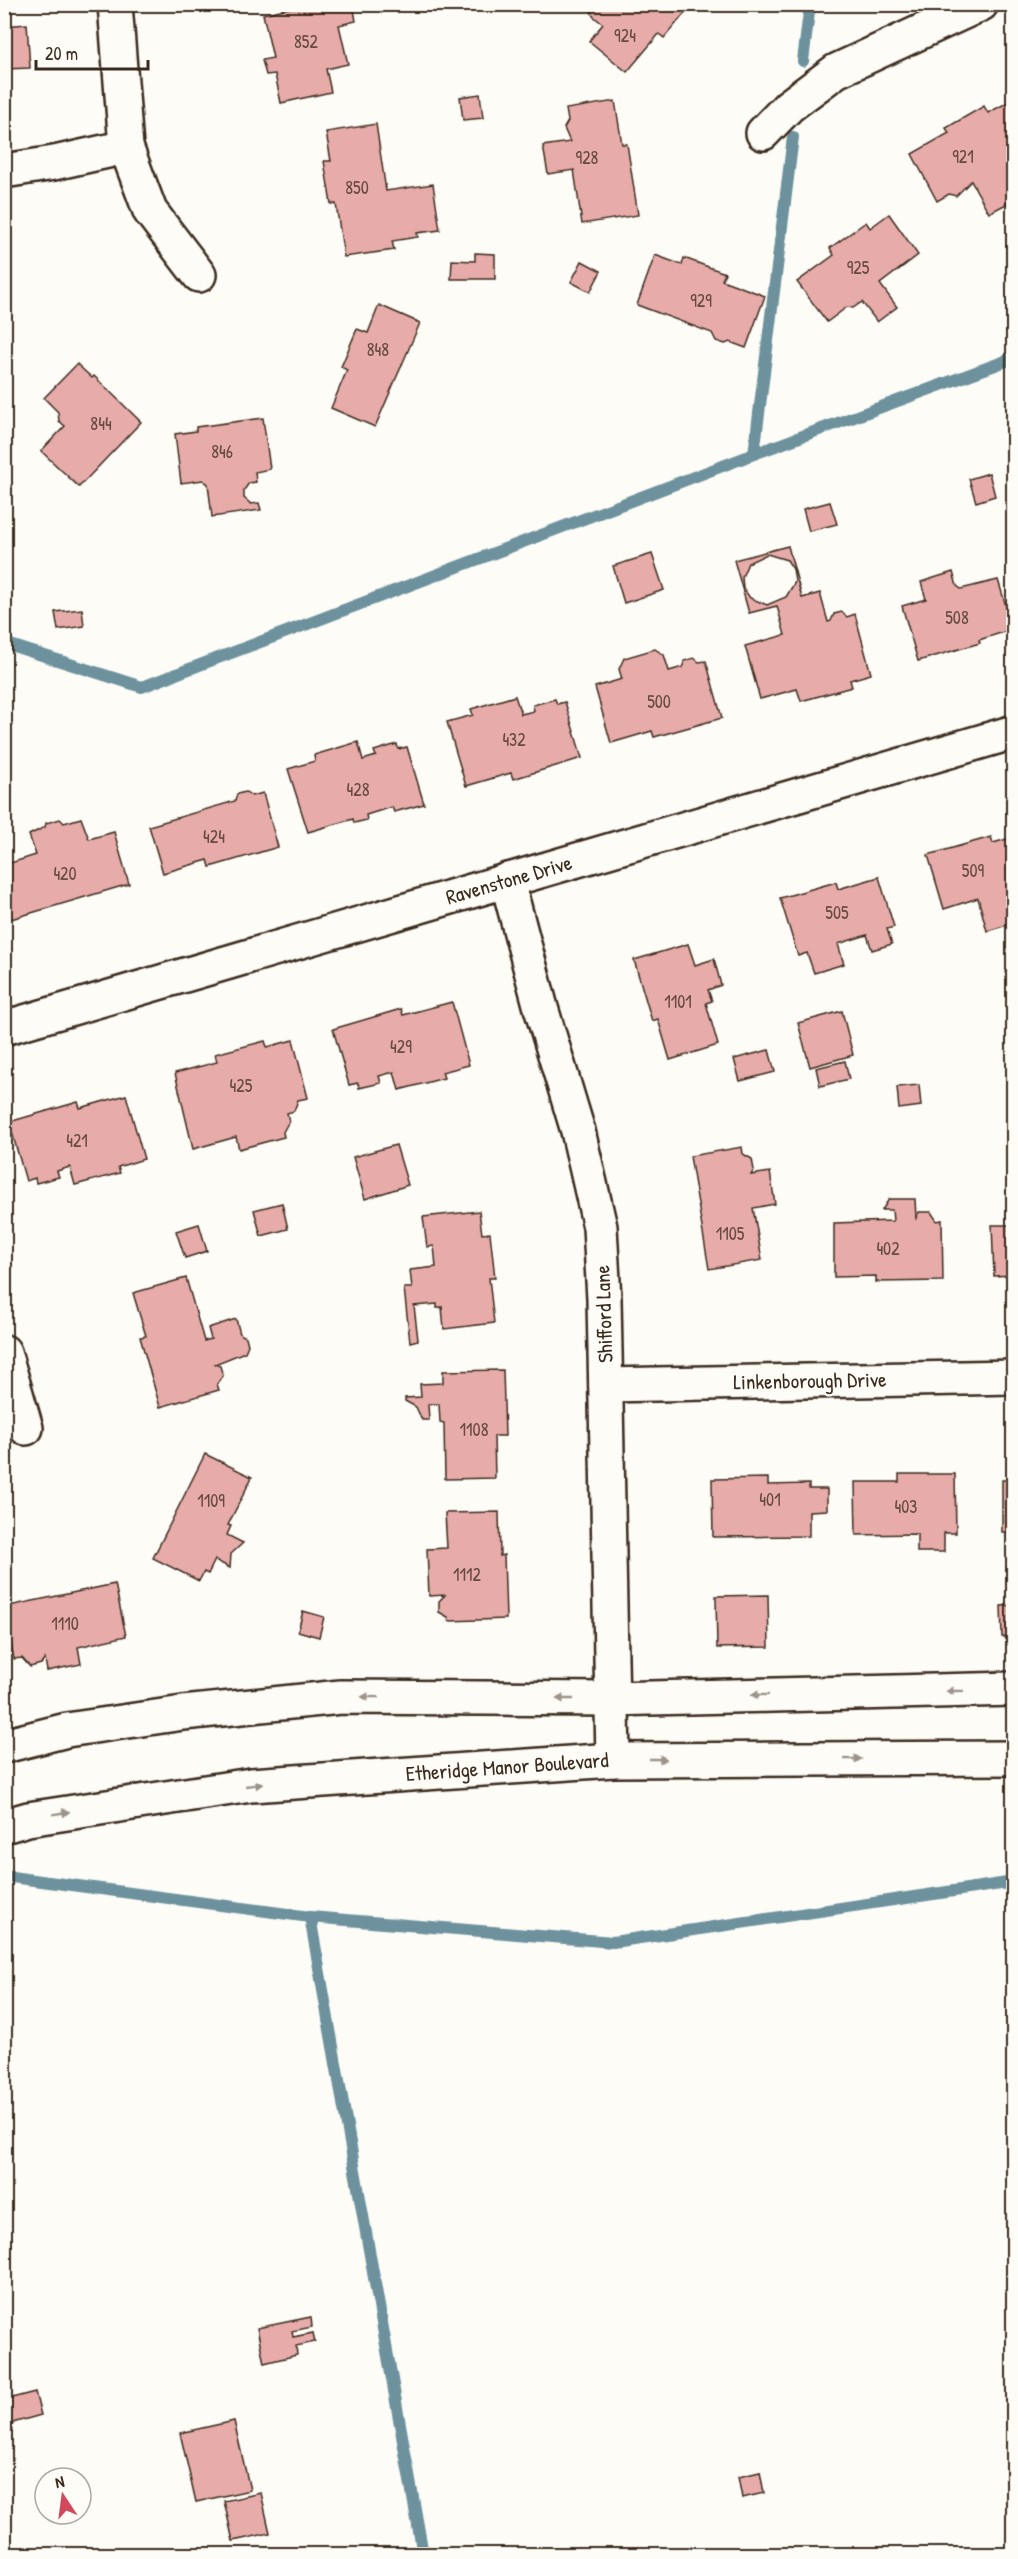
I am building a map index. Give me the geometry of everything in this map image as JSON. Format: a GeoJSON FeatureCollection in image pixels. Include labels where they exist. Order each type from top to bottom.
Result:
{"type":"FeatureCollection","features":[{"type":"Feature","properties":{"kind":"street"},"geometry":{"type":"LineString","coordinates":[[115,4],[126,147],[150,212],[199,275]]}},
{"type":"Feature","properties":{"kind":"street"},"geometry":{"type":"LineString","coordinates":[[763,133],[789,106],[836,71],[981,4]]}},
{"type":"Feature","properties":{"kind":"street"},"geometry":{"type":"LineString","coordinates":[[4,171],[126,147]]}},
{"type":"Feature","properties":{"kind":"street","name":"Ravenstone Drive"},"geometry":{"type":"LineString","coordinates":[[4,1028],[1014,732]]}},
{"type":"Feature","properties":{"kind":"street","name":"Shifford Lane"},"geometry":{"type":"LineString","coordinates":[[507,880],[541,1008],[578,1131],[600,1227],[606,1385],[610,1699],[613,1760]]}},
{"type":"Feature","properties":{"kind":"street"},"geometry":{"type":"LineString","coordinates":[[4,1352],[26,1428]]}},
{"type":"Feature","properties":{"kind":"street","name":"Linkenborough Drive"},"geometry":{"type":"LineString","coordinates":[[606,1385],[1014,1377]]}},
{"type":"Feature","properties":{"kind":"street"},"geometry":{"type":"LineString","coordinates":[[4,1746],[67,1730],[183,1713],[341,1697],[610,1699],[1014,1689]]}},
{"type":"Feature","properties":{"kind":"street","name":"Etheridge Manor Boulevard"},"geometry":{"type":"LineString","coordinates":[[4,1826],[28,1819],[251,1785],[613,1760],[1014,1758]]}},
{"type":"Feature","properties":{"kind":"building"},"geometry":{"type":"Polygon","coordinates":[[[292,4],[353,4],[356,21],[339,25],[348,64],[326,69],[331,92],[281,103],[275,74],[266,75],[262,60],[273,58],[263,14],[293,7],[292,4]]]}},
{"type":"Feature","properties":{"kind":"building"},"geometry":{"type":"Polygon","coordinates":[[[589,4],[687,4],[690,7],[664,38],[659,34],[627,72],[589,41],[603,24],[593,16],[589,4]]]}},
{"type":"Feature","properties":{"kind":"building"},"geometry":{"type":"Polygon","coordinates":[[[27,24],[30,68],[4,69],[4,26],[27,24]]]}},
{"type":"Feature","properties":{"kind":"building"},"geometry":{"type":"Polygon","coordinates":[[[480,94],[483,118],[463,120],[460,97],[480,94]]]}},
{"type":"Feature","properties":{"kind":"building"},"geometry":{"type":"Polygon","coordinates":[[[1014,99],[1014,159],[1006,163],[1014,177],[1014,200],[989,213],[971,181],[956,196],[949,194],[937,201],[912,154],[949,133],[946,128],[984,106],[988,113],[1014,99]]]}},
{"type":"Feature","properties":{"kind":"building"},"geometry":{"type":"Polygon","coordinates":[[[615,101],[622,144],[627,144],[638,215],[582,224],[574,170],[548,174],[543,146],[570,142],[564,128],[568,121],[566,109],[615,101]]]}},
{"type":"Feature","properties":{"kind":"building"},"geometry":{"type":"Polygon","coordinates":[[[376,124],[386,191],[433,184],[440,230],[417,233],[418,237],[392,241],[394,250],[344,257],[336,204],[331,204],[324,161],[331,161],[326,132],[376,124]]]}},
{"type":"Feature","properties":{"kind":"building"},"geometry":{"type":"Polygon","coordinates":[[[889,214],[918,255],[880,284],[897,307],[877,322],[862,302],[853,308],[847,307],[827,322],[797,282],[834,255],[830,248],[866,222],[870,228],[889,214]]]}},
{"type":"Feature","properties":{"kind":"building"},"geometry":{"type":"Polygon","coordinates":[[[475,253],[495,254],[495,279],[451,279],[452,260],[475,261],[475,253]]]}},
{"type":"Feature","properties":{"kind":"building"},"geometry":{"type":"Polygon","coordinates":[[[655,255],[682,265],[684,258],[725,273],[722,280],[765,296],[746,348],[730,342],[725,344],[716,341],[712,333],[637,305],[655,255]]]}},
{"type":"Feature","properties":{"kind":"building"},"geometry":{"type":"Polygon","coordinates":[[[582,261],[601,271],[590,292],[571,282],[582,261]]]}},
{"type":"Feature","properties":{"kind":"building"},"geometry":{"type":"Polygon","coordinates":[[[379,305],[420,323],[375,427],[331,408],[347,370],[341,367],[357,329],[368,333],[379,305]]]}},
{"type":"Feature","properties":{"kind":"building"},"geometry":{"type":"Polygon","coordinates":[[[77,364],[92,378],[94,376],[141,422],[79,487],[41,451],[65,426],[59,421],[58,412],[44,398],[77,364]]]}},
{"type":"Feature","properties":{"kind":"building"},"geometry":{"type":"Polygon","coordinates":[[[263,418],[270,469],[255,472],[256,482],[249,483],[244,490],[244,498],[251,504],[259,503],[261,510],[212,517],[208,484],[203,480],[181,483],[175,434],[196,431],[196,427],[263,418]]]}},
{"type":"Feature","properties":{"kind":"building"},"geometry":{"type":"Polygon","coordinates":[[[989,473],[995,496],[976,502],[969,479],[989,473]]]}},
{"type":"Feature","properties":{"kind":"building"},"geometry":{"type":"Polygon","coordinates":[[[830,502],[837,524],[809,531],[803,509],[830,502]]]}},
{"type":"Feature","properties":{"kind":"building"},"geometry":{"type":"Polygon","coordinates":[[[788,546],[802,598],[820,593],[828,622],[834,614],[842,612],[847,617],[855,614],[871,674],[850,680],[852,687],[801,701],[797,689],[760,699],[745,646],[785,635],[777,606],[749,613],[734,560],[788,546]],[[767,554],[748,563],[742,577],[743,588],[750,598],[767,605],[786,597],[795,582],[793,569],[787,560],[767,554]]]}},
{"type":"Feature","properties":{"kind":"building"},"geometry":{"type":"Polygon","coordinates":[[[652,554],[664,590],[624,603],[613,566],[652,554]]]}},
{"type":"Feature","properties":{"kind":"building"},"geometry":{"type":"Polygon","coordinates":[[[953,572],[957,586],[961,589],[998,580],[1013,629],[979,640],[980,643],[918,661],[902,606],[926,599],[921,582],[953,572]]]}},
{"type":"Feature","properties":{"kind":"building"},"geometry":{"type":"Polygon","coordinates":[[[82,609],[84,626],[58,630],[55,612],[82,609]]]}},
{"type":"Feature","properties":{"kind":"building"},"geometry":{"type":"Polygon","coordinates":[[[655,649],[664,655],[669,671],[683,667],[684,661],[694,658],[699,662],[706,661],[722,718],[654,737],[652,731],[611,743],[595,687],[622,679],[619,669],[624,658],[655,649]]]}},
{"type":"Feature","properties":{"kind":"building"},"geometry":{"type":"Polygon","coordinates":[[[515,696],[521,714],[534,711],[533,705],[555,699],[557,704],[565,702],[582,758],[513,779],[511,773],[466,786],[447,722],[473,715],[471,709],[515,696]]]}},
{"type":"Feature","properties":{"kind":"building"},"geometry":{"type":"Polygon","coordinates":[[[358,742],[363,760],[376,756],[374,751],[397,744],[398,749],[407,747],[424,804],[394,812],[392,807],[366,815],[367,820],[354,823],[353,819],[308,832],[288,769],[315,761],[314,755],[358,742]]]}},
{"type":"Feature","properties":{"kind":"building"},"geometry":{"type":"Polygon","coordinates":[[[246,792],[252,796],[263,793],[278,847],[210,867],[208,860],[163,873],[149,826],[235,801],[237,794],[246,792]]]}},
{"type":"Feature","properties":{"kind":"building"},"geometry":{"type":"Polygon","coordinates":[[[81,818],[89,839],[114,832],[129,884],[11,919],[4,896],[4,865],[36,855],[29,835],[45,827],[46,823],[60,819],[64,823],[81,818]]]}},
{"type":"Feature","properties":{"kind":"building"},"geometry":{"type":"Polygon","coordinates":[[[991,837],[993,843],[1014,837],[1014,887],[1010,889],[1014,902],[1014,923],[987,931],[978,898],[944,909],[928,855],[991,837]]]}},
{"type":"Feature","properties":{"kind":"building"},"geometry":{"type":"Polygon","coordinates":[[[879,877],[894,927],[887,929],[892,944],[872,950],[867,935],[838,944],[844,964],[814,973],[807,953],[798,956],[780,898],[836,882],[838,889],[879,877]]]}},
{"type":"Feature","properties":{"kind":"building"},"geometry":{"type":"Polygon","coordinates":[[[688,944],[695,965],[714,959],[721,985],[708,990],[712,1001],[706,1003],[718,1045],[670,1060],[658,1019],[652,1021],[634,960],[688,944]]]}},
{"type":"Feature","properties":{"kind":"building"},"geometry":{"type":"Polygon","coordinates":[[[452,1002],[469,1065],[442,1072],[444,1078],[399,1090],[394,1072],[379,1076],[381,1083],[359,1088],[358,1083],[349,1085],[333,1029],[401,1009],[403,1015],[452,1002]]]}},
{"type":"Feature","properties":{"kind":"building"},"geometry":{"type":"Polygon","coordinates":[[[842,1011],[853,1055],[810,1067],[798,1023],[842,1011]]]}},
{"type":"Feature","properties":{"kind":"building"},"geometry":{"type":"Polygon","coordinates":[[[293,1040],[308,1098],[298,1100],[294,1111],[287,1113],[289,1121],[283,1132],[284,1137],[239,1149],[236,1137],[193,1149],[175,1073],[217,1062],[215,1054],[265,1041],[267,1047],[293,1040]]]}},
{"type":"Feature","properties":{"kind":"building"},"geometry":{"type":"Polygon","coordinates":[[[769,1050],[775,1072],[740,1081],[734,1059],[769,1050]]]}},
{"type":"Feature","properties":{"kind":"building"},"geometry":{"type":"Polygon","coordinates":[[[845,1061],[849,1079],[820,1086],[816,1068],[845,1061]]]}},
{"type":"Feature","properties":{"kind":"building"},"geometry":{"type":"Polygon","coordinates":[[[919,1085],[921,1106],[899,1109],[897,1087],[919,1085]]]}},
{"type":"Feature","properties":{"kind":"building"},"geometry":{"type":"Polygon","coordinates":[[[126,1095],[144,1159],[118,1167],[120,1173],[75,1185],[70,1167],[57,1171],[59,1177],[36,1183],[35,1178],[26,1181],[9,1122],[78,1102],[80,1108],[126,1095]]]}},
{"type":"Feature","properties":{"kind":"building"},"geometry":{"type":"Polygon","coordinates":[[[396,1145],[408,1185],[365,1199],[353,1157],[396,1145]]]}},
{"type":"Feature","properties":{"kind":"building"},"geometry":{"type":"Polygon","coordinates":[[[742,1147],[743,1154],[752,1159],[754,1170],[751,1175],[770,1172],[775,1204],[753,1208],[762,1260],[709,1269],[690,1156],[742,1147]]]}},
{"type":"Feature","properties":{"kind":"building"},"geometry":{"type":"Polygon","coordinates":[[[889,1199],[915,1199],[916,1218],[919,1212],[931,1212],[937,1221],[942,1220],[943,1281],[876,1282],[876,1276],[834,1277],[834,1223],[893,1221],[892,1210],[882,1210],[889,1199]]]}},
{"type":"Feature","properties":{"kind":"building"},"geometry":{"type":"Polygon","coordinates":[[[282,1203],[288,1229],[261,1236],[254,1210],[282,1203]]]}},
{"type":"Feature","properties":{"kind":"building"},"geometry":{"type":"Polygon","coordinates":[[[479,1211],[482,1234],[490,1233],[495,1278],[489,1278],[494,1323],[444,1329],[442,1307],[437,1308],[437,1304],[414,1306],[418,1340],[410,1342],[404,1288],[412,1288],[410,1270],[436,1267],[434,1246],[427,1247],[423,1217],[479,1211]]]}},
{"type":"Feature","properties":{"kind":"building"},"geometry":{"type":"Polygon","coordinates":[[[199,1224],[207,1251],[185,1258],[176,1231],[199,1224]]]}},
{"type":"Feature","properties":{"kind":"building"},"geometry":{"type":"Polygon","coordinates":[[[992,1225],[1014,1225],[1014,1275],[994,1276],[992,1225]]]}},
{"type":"Feature","properties":{"kind":"building"},"geometry":{"type":"Polygon","coordinates":[[[186,1278],[204,1341],[211,1339],[208,1328],[236,1319],[240,1334],[246,1337],[248,1345],[245,1352],[215,1364],[220,1366],[223,1376],[217,1384],[219,1390],[160,1407],[140,1337],[146,1336],[133,1293],[186,1278]]]}},
{"type":"Feature","properties":{"kind":"building"},"geometry":{"type":"Polygon","coordinates":[[[503,1370],[505,1436],[494,1436],[495,1478],[445,1479],[444,1423],[440,1422],[439,1404],[428,1404],[429,1420],[422,1420],[416,1407],[405,1401],[405,1398],[421,1397],[420,1384],[443,1383],[443,1371],[503,1370]]]}},
{"type":"Feature","properties":{"kind":"building"},"geometry":{"type":"Polygon","coordinates":[[[205,1454],[252,1477],[228,1525],[231,1526],[227,1535],[243,1543],[231,1554],[230,1568],[215,1560],[208,1574],[204,1572],[199,1581],[153,1558],[205,1454]]]}},
{"type":"Feature","properties":{"kind":"building"},"geometry":{"type":"Polygon","coordinates":[[[899,1474],[955,1474],[956,1533],[944,1533],[944,1552],[917,1552],[917,1534],[856,1535],[855,1482],[899,1482],[899,1474]]]}},
{"type":"Feature","properties":{"kind":"building"},"geometry":{"type":"Polygon","coordinates":[[[768,1478],[768,1485],[809,1484],[809,1489],[827,1489],[827,1510],[809,1511],[809,1536],[713,1537],[712,1479],[768,1478]]]}},
{"type":"Feature","properties":{"kind":"building"},"geometry":{"type":"Polygon","coordinates":[[[1002,1480],[1014,1480],[1014,1532],[1002,1532],[1002,1480]]]}},
{"type":"Feature","properties":{"kind":"building"},"geometry":{"type":"Polygon","coordinates":[[[499,1512],[500,1556],[504,1555],[506,1619],[449,1621],[448,1617],[439,1612],[439,1601],[445,1595],[429,1596],[427,1549],[447,1548],[445,1513],[499,1512]]]}},
{"type":"Feature","properties":{"kind":"building"},"geometry":{"type":"Polygon","coordinates":[[[115,1584],[126,1636],[78,1647],[81,1664],[47,1671],[45,1659],[41,1664],[30,1667],[22,1658],[14,1659],[4,1607],[115,1584]]]}},
{"type":"Feature","properties":{"kind":"building"},"geometry":{"type":"Polygon","coordinates":[[[768,1595],[769,1647],[717,1648],[716,1596],[768,1595]]]}},
{"type":"Feature","properties":{"kind":"building"},"geometry":{"type":"Polygon","coordinates":[[[1014,1605],[1014,1637],[1002,1637],[1001,1606],[1014,1605]]]}},
{"type":"Feature","properties":{"kind":"building"},"geometry":{"type":"Polygon","coordinates":[[[303,1611],[324,1617],[319,1637],[298,1631],[303,1611]]]}},
{"type":"Feature","properties":{"kind":"building"},"geometry":{"type":"Polygon","coordinates":[[[311,2317],[312,2327],[292,2331],[293,2337],[313,2333],[315,2342],[296,2346],[297,2355],[264,2363],[257,2328],[311,2317]]]}},
{"type":"Feature","properties":{"kind":"building"},"geometry":{"type":"Polygon","coordinates":[[[35,2392],[41,2415],[9,2424],[4,2400],[35,2392]]]}},
{"type":"Feature","properties":{"kind":"building"},"geometry":{"type":"Polygon","coordinates":[[[234,2421],[250,2490],[196,2502],[180,2433],[234,2421]]]}},
{"type":"Feature","properties":{"kind":"building"},"geometry":{"type":"Polygon","coordinates":[[[760,2472],[764,2493],[742,2498],[738,2477],[760,2472]]]}},
{"type":"Feature","properties":{"kind":"building"},"geometry":{"type":"Polygon","coordinates":[[[261,2493],[270,2533],[233,2541],[224,2501],[261,2493]]]}},
{"type":"Feature","properties":{"kind":"waterway"},"geometry":{"type":"LineString","coordinates":[[803,61],[810,4]]}},
{"type":"Feature","properties":{"kind":"waterway"},"geometry":{"type":"LineString","coordinates":[[754,454],[793,137]]}},
{"type":"Feature","properties":{"kind":"waterway"},"geometry":{"type":"LineString","coordinates":[[4,643],[142,687],[754,454],[1014,358]]}},
{"type":"Feature","properties":{"kind":"waterway"},"geometry":{"type":"LineString","coordinates":[[4,1876],[310,1917],[613,1942],[1014,1882]]}},
{"type":"Feature","properties":{"kind":"waterway"},"geometry":{"type":"LineString","coordinates":[[310,1917],[423,2554]]}}]}
